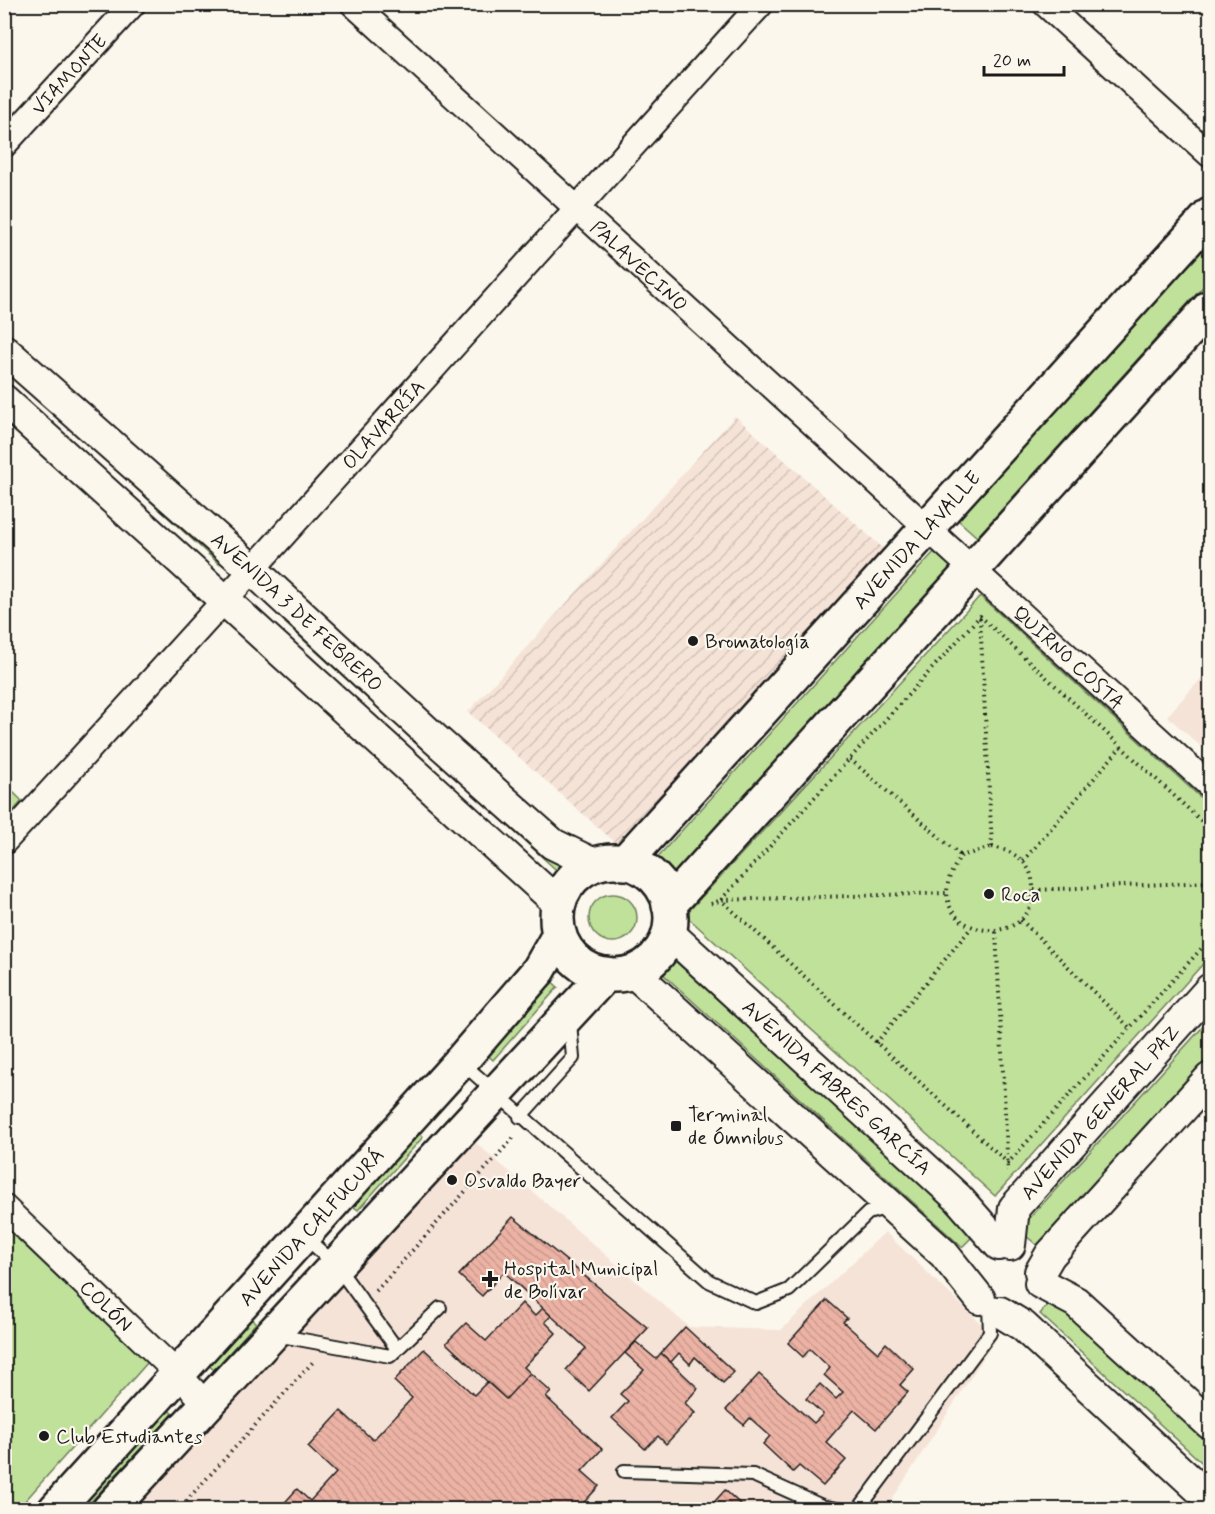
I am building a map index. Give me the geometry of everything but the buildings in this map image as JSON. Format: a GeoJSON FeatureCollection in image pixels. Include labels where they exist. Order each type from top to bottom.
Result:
{"type":"FeatureCollection","features":[{"type":"Feature","properties":{"kind":"main road","name":"AVENIDA LAVALLE"},"geometry":{"type":"LineString","coordinates":[[610,864],[928,528],[1210,215]]}},
{"type":"Feature","properties":{"kind":"main road"},"geometry":{"type":"LineString","coordinates":[[669,918],[973,569],[1210,307]]}},
{"type":"Feature","properties":{"kind":"main road"},"geometry":{"type":"LineString","coordinates":[[610,864],[636,866],[652,876],[664,891],[669,918],[664,947],[651,962],[620,973],[596,973],[579,964],[567,951],[559,919],[570,882],[583,870],[610,864]]}},
{"type":"Feature","properties":{"kind":"main road","name":"AVENIDA CALFUCURÁ"},"geometry":{"type":"LineString","coordinates":[[56,1509],[460,1062],[539,970],[559,919]]}},
{"type":"Feature","properties":{"kind":"main road"},"geometry":{"type":"LineString","coordinates":[[109,1509],[570,1014],[620,973]]}},
{"type":"Feature","properties":{"kind":"street","name":"VIAMONTE"},"geometry":{"type":"LineString","coordinates":[[4,145],[133,4]]}},
{"type":"Feature","properties":{"kind":"street","name":"PALAVECINO"},"geometry":{"type":"LineString","coordinates":[[352,4],[928,528]]}},
{"type":"Feature","properties":{"kind":"street","name":"OLAVARRÍA"},"geometry":{"type":"LineString","coordinates":[[4,842],[254,571],[576,208],[761,4]]}},
{"type":"Feature","properties":{"kind":"street"},"geometry":{"type":"LineString","coordinates":[[1045,4],[1210,155]]}},
{"type":"Feature","properties":{"kind":"street","name":"AVENIDA 3 DE FEBRERO"},"geometry":{"type":"LineString","coordinates":[[4,350],[254,571],[435,739],[553,844],[610,864]]}},
{"type":"Feature","properties":{"kind":"street","name":"AVENIDA 3 DE FEBRERO"},"geometry":{"type":"LineString","coordinates":[[4,400],[410,769],[559,919]]}},
{"type":"Feature","properties":{"kind":"street"},"geometry":{"type":"LineString","coordinates":[[61,452],[87,424]]}},
{"type":"Feature","properties":{"kind":"street","name":"QUIRNO COSTA"},"geometry":{"type":"LineString","coordinates":[[928,528],[1210,786]]}},
{"type":"Feature","properties":{"kind":"street"},"geometry":{"type":"LineString","coordinates":[[410,769],[435,739]]}},
{"type":"Feature","properties":{"kind":"street","name":"AVENIDA FABRES GARCÍA"},"geometry":{"type":"LineString","coordinates":[[669,918],[1005,1245]]}},
{"type":"Feature","properties":{"kind":"street"},"geometry":{"type":"LineString","coordinates":[[620,973],[892,1206],[944,1254],[990,1306],[1023,1326],[1210,1499]]}},
{"type":"Feature","properties":{"kind":"street","name":"AVENIDA GENERAL PAZ"},"geometry":{"type":"LineString","coordinates":[[1005,1245],[1014,1208],[1210,989]]}},
{"type":"Feature","properties":{"kind":"street"},"geometry":{"type":"LineString","coordinates":[[1210,1078],[1050,1255],[1040,1277],[1033,1299],[1026,1305],[1018,1310],[990,1306],[972,1278],[975,1267],[989,1250],[1005,1245],[1029,1254],[1040,1277],[1076,1302],[1210,1424]]}},
{"type":"Feature","properties":{"kind":"street","name":"COLÓN"},"geometry":{"type":"LineString","coordinates":[[4,1207],[178,1374],[207,1405]]}},
{"type":"Feature","properties":{"kind":"lane"},"geometry":{"type":"LineString","coordinates":[[520,1117],[573,1058],[570,1014]]}},
{"type":"Feature","properties":{"kind":"lane"},"geometry":{"type":"LineString","coordinates":[[460,1062],[709,1281],[756,1303],[789,1290],[868,1213],[892,1206]]}},
{"type":"Feature","properties":{"kind":"lane"},"geometry":{"type":"LineString","coordinates":[[304,1236],[336,1265],[397,1349]]}},
{"type":"Feature","properties":{"kind":"lane"},"geometry":{"type":"LineString","coordinates":[[858,1509],[990,1333],[990,1306]]}},
{"type":"Feature","properties":{"kind":"lane"},"geometry":{"type":"LineString","coordinates":[[272,1335],[390,1356],[440,1308]]}},
{"type":"Feature","properties":{"kind":"lane"},"geometry":{"type":"LineString","coordinates":[[624,1471],[753,1475],[824,1507],[842,1509]]}},
{"type":"Feature","properties":{"kind":"path"},"geometry":{"type":"LineString","coordinates":[[973,569],[980,616],[992,847]]}},
{"type":"Feature","properties":{"kind":"path"},"geometry":{"type":"LineString","coordinates":[[980,616],[1210,830]]}},
{"type":"Feature","properties":{"kind":"path"},"geometry":{"type":"LineString","coordinates":[[721,900],[980,616]]}},
{"type":"Feature","properties":{"kind":"path"},"geometry":{"type":"LineString","coordinates":[[1023,861],[1121,747]]}},
{"type":"Feature","properties":{"kind":"path"},"geometry":{"type":"LineString","coordinates":[[850,759],[961,856]]}},
{"type":"Feature","properties":{"kind":"path"},"geometry":{"type":"LineString","coordinates":[[992,847],[1006,850],[1023,861],[1031,874],[1034,890],[1031,905],[1021,920],[996,932],[971,928],[959,918],[951,906],[948,892],[950,878],[961,856],[992,847]]}},
{"type":"Feature","properties":{"kind":"path"},"geometry":{"type":"LineString","coordinates":[[1034,890],[1210,882]]}},
{"type":"Feature","properties":{"kind":"path"},"geometry":{"type":"LineString","coordinates":[[669,918],[721,900],[948,892]]}},
{"type":"Feature","properties":{"kind":"path"},"geometry":{"type":"LineString","coordinates":[[721,900],[1008,1163]]}},
{"type":"Feature","properties":{"kind":"path"},"geometry":{"type":"LineString","coordinates":[[1021,920],[1130,1028]]}},
{"type":"Feature","properties":{"kind":"path"},"geometry":{"type":"LineString","coordinates":[[876,1042],[971,928]]}},
{"type":"Feature","properties":{"kind":"path"},"geometry":{"type":"LineString","coordinates":[[996,932],[1008,1175]]}},
{"type":"Feature","properties":{"kind":"path"},"geometry":{"type":"LineString","coordinates":[[1008,1163],[1210,939]]}},
{"type":"Feature","properties":{"kind":"shaded area"},"geometry":{"type":"Polygon","coordinates":[[[735,416],[884,549],[618,845],[468,712],[735,416]]]}},
{"type":"Feature","properties":{"kind":"shaded area"},"geometry":{"type":"Polygon","coordinates":[[[1210,669],[1210,755],[1167,716],[1210,669]]]}},
{"type":"Feature","properties":{"kind":"shaded area","name":"Hospital Municipal de Bolívar"},"geometry":{"type":"Polygon","coordinates":[[[475,1142],[689,1327],[781,1330],[885,1232],[996,1338],[886,1509],[132,1510],[475,1142]]]}},
{"type":"Feature","properties":{"kind":"green space"},"geometry":{"type":"Polygon","coordinates":[[[1210,242],[1210,279],[977,537],[958,520],[1210,242]]]}},
{"type":"Feature","properties":{"kind":"green space"},"geometry":{"type":"Polygon","coordinates":[[[90,446],[224,559],[219,564],[90,446]]]}},
{"type":"Feature","properties":{"kind":"green space"},"geometry":{"type":"Polygon","coordinates":[[[934,552],[953,568],[673,876],[655,860],[934,552]]]}},
{"type":"Feature","properties":{"kind":"green space"},"geometry":{"type":"Polygon","coordinates":[[[980,596],[1210,806],[1210,956],[995,1196],[685,915],[980,596]]]}},
{"type":"Feature","properties":{"kind":"green space"},"geometry":{"type":"Polygon","coordinates":[[[289,618],[419,736],[414,741],[285,623],[289,618]]]}},
{"type":"Feature","properties":{"kind":"green space"},"geometry":{"type":"Polygon","coordinates":[[[441,755],[570,873],[565,878],[436,760],[441,755]]]}},
{"type":"Feature","properties":{"kind":"green space"},"geometry":{"type":"Polygon","coordinates":[[[4,784],[22,801],[5,821],[4,784]]]}},
{"type":"Feature","properties":{"kind":"green space"},"geometry":{"type":"Polygon","coordinates":[[[608,894],[618,894],[630,901],[637,913],[637,923],[630,935],[618,942],[608,942],[593,931],[589,923],[589,913],[600,898],[608,894]]]}},
{"type":"Feature","properties":{"kind":"green space"},"geometry":{"type":"Polygon","coordinates":[[[675,961],[975,1234],[962,1247],[663,974],[675,961]]]}},
{"type":"Feature","properties":{"kind":"green space"},"geometry":{"type":"Polygon","coordinates":[[[550,980],[558,987],[493,1060],[485,1053],[550,980]]]}},
{"type":"Feature","properties":{"kind":"green space"},"geometry":{"type":"Polygon","coordinates":[[[1210,1019],[1210,1056],[1038,1246],[1019,1230],[1210,1019]]]}},
{"type":"Feature","properties":{"kind":"green space"},"geometry":{"type":"Polygon","coordinates":[[[415,1130],[423,1137],[358,1210],[350,1204],[415,1130]]]}},
{"type":"Feature","properties":{"kind":"green space","name":"Club Estudiantes"},"geometry":{"type":"Polygon","coordinates":[[[4,1226],[148,1362],[17,1510],[4,1509],[4,1226]]]}},
{"type":"Feature","properties":{"kind":"green space"},"geometry":{"type":"Polygon","coordinates":[[[1052,1300],[1210,1445],[1210,1470],[1040,1314],[1052,1300]]]}},
{"type":"Feature","properties":{"kind":"green space"},"geometry":{"type":"Polygon","coordinates":[[[248,1316],[256,1323],[214,1370],[206,1363],[248,1316]]]}},
{"type":"Feature","properties":{"kind":"green space"},"geometry":{"type":"Polygon","coordinates":[[[165,1407],[173,1414],[84,1509],[78,1509],[165,1407]]]}},
{"type":"Feature","properties":{"kind":"place","name":"Bromatología"},"geometry":{"type":"Point","coordinates":[693,641]}},
{"type":"Feature","properties":{"kind":"place","name":"Roca"},"geometry":{"type":"Point","coordinates":[989,894]}},
{"type":"Feature","properties":{"kind":"place","name":"Terminal de Ómnibus"},"geometry":{"type":"Point","coordinates":[676,1126]}},
{"type":"Feature","properties":{"kind":"place","name":"Osvaldo Bayer"},"geometry":{"type":"Point","coordinates":[452,1180]}},
{"type":"Feature","properties":{"kind":"place","name":"Hospital Municipal de Bolívar"},"geometry":{"type":"Point","coordinates":[490,1279]}},
{"type":"Feature","properties":{"kind":"place","name":"Club Estudiantes"},"geometry":{"type":"Point","coordinates":[44,1436]}}]}
